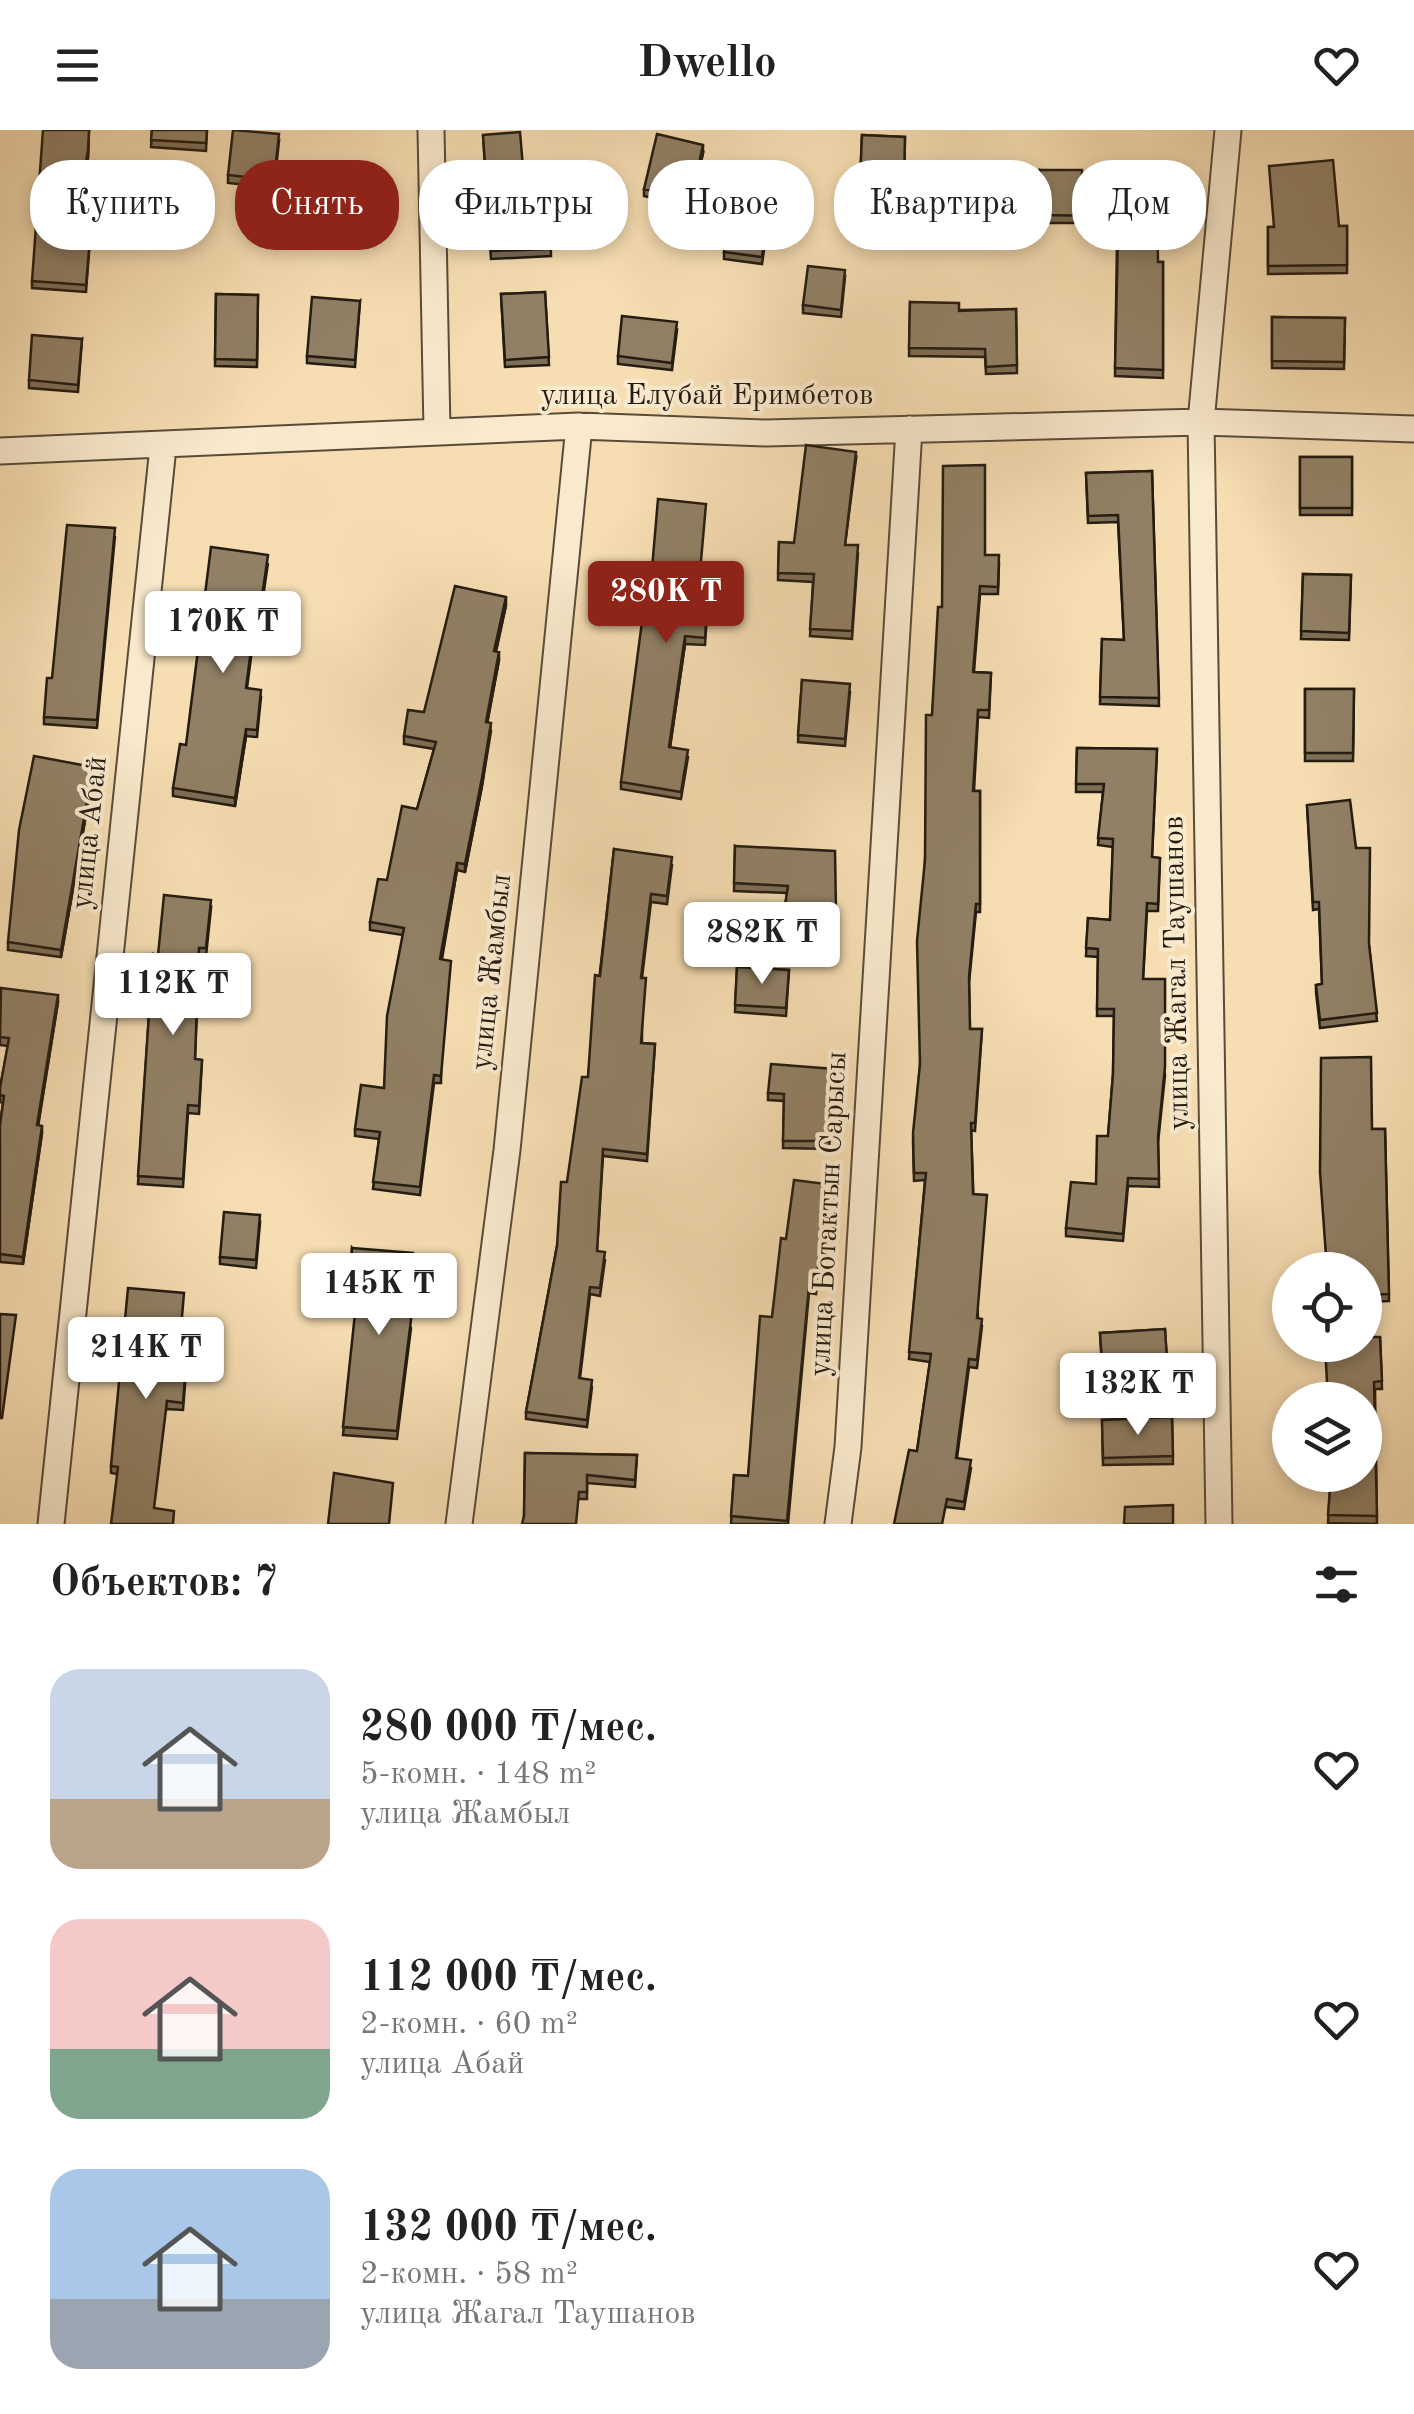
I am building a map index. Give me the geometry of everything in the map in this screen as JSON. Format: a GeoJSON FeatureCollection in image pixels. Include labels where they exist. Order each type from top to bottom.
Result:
{"type":"FeatureCollection","features":[{"type":"Feature","properties":{"kind":"street"},"geometry":{"type":"LineString","coordinates":[[431,130],[437,430]]}},
{"type":"Feature","properties":{"kind":"street","name":"улица Жагал Таушанов"},"geometry":{"type":"LineString","coordinates":[[1218,1524],[1201,422],[1228,130]]}},
{"type":"Feature","properties":{"kind":"street","name":"улица Елубай Еримбетов"},"geometry":{"type":"LineString","coordinates":[[0,451],[579,426],[766,432],[1201,422],[1414,428]]}},
{"type":"Feature","properties":{"kind":"street","name":"улица Жамбыл"},"geometry":{"type":"LineString","coordinates":[[459,1524],[508,1150],[579,426]]}},
{"type":"Feature","properties":{"kind":"street","name":"улица Ботактын Сарысы"},"geometry":{"type":"LineString","coordinates":[[838,1524],[848,1446],[909,429]]}},
{"type":"Feature","properties":{"kind":"street","name":"улица Абай"},"geometry":{"type":"LineString","coordinates":[[50,1524],[162,447]]}},
{"type":"Feature","properties":{"kind":"building"},"geometry":{"type":"Polygon","coordinates":[[[43,130],[89,130],[86,160],[41,160],[43,130]]]}},
{"type":"Feature","properties":{"kind":"building"},"geometry":{"type":"Polygon","coordinates":[[[152,130],[207,130],[206,143],[151,140],[152,130]]]}},
{"type":"Feature","properties":{"kind":"building"},"geometry":{"type":"Polygon","coordinates":[[[233,130],[279,134],[276,160],[235,160],[235,176],[228,175],[233,130]]]}},
{"type":"Feature","properties":{"kind":"building"},"geometry":{"type":"Polygon","coordinates":[[[520,132],[522,160],[485,160],[483,135],[520,132]]]}},
{"type":"Feature","properties":{"kind":"building"},"geometry":{"type":"Polygon","coordinates":[[[657,134],[703,145],[700,160],[651,160],[657,134]]]}},
{"type":"Feature","properties":{"kind":"building"},"geometry":{"type":"Polygon","coordinates":[[[862,135],[905,137],[904,160],[861,160],[862,135]]]}},
{"type":"Feature","properties":{"kind":"building"},"geometry":{"type":"Polygon","coordinates":[[[1333,160],[1339,226],[1347,226],[1347,265],[1268,266],[1268,227],[1274,227],[1269,166],[1333,160]]]}},
{"type":"Feature","properties":{"kind":"building"},"geometry":{"type":"Polygon","coordinates":[[[1052,170],[1072,170],[1072,215],[1052,215],[1052,170]]]}},
{"type":"Feature","properties":{"kind":"building"},"geometry":{"type":"Polygon","coordinates":[[[34,250],[89,250],[86,285],[32,281],[34,250]]]}},
{"type":"Feature","properties":{"kind":"building"},"geometry":{"type":"Polygon","coordinates":[[[724,250],[763,250],[762,257],[724,250]]]}},
{"type":"Feature","properties":{"kind":"building"},"geometry":{"type":"Polygon","coordinates":[[[1118,250],[1158,250],[1158,262],[1163,262],[1163,370],[1115,368],[1118,250]]]}},
{"type":"Feature","properties":{"kind":"building"},"geometry":{"type":"Polygon","coordinates":[[[808,266],[845,270],[841,310],[803,305],[808,266]]]}},
{"type":"Feature","properties":{"kind":"building"},"geometry":{"type":"Polygon","coordinates":[[[545,292],[549,357],[505,360],[501,294],[545,292]]]}},
{"type":"Feature","properties":{"kind":"building"},"geometry":{"type":"Polygon","coordinates":[[[216,294],[258,295],[257,360],[215,359],[216,294]]]}},
{"type":"Feature","properties":{"kind":"building"},"geometry":{"type":"Polygon","coordinates":[[[312,297],[360,301],[355,360],[307,356],[312,297]]]}},
{"type":"Feature","properties":{"kind":"building"},"geometry":{"type":"Polygon","coordinates":[[[910,302],[959,303],[959,311],[1016,309],[1017,365],[986,367],[985,349],[909,348],[910,302]]]}},
{"type":"Feature","properties":{"kind":"building"},"geometry":{"type":"Polygon","coordinates":[[[622,316],[677,322],[672,363],[618,356],[622,316]]]}},
{"type":"Feature","properties":{"kind":"building"},"geometry":{"type":"Polygon","coordinates":[[[1272,317],[1345,318],[1344,362],[1272,361],[1272,317]]]}},
{"type":"Feature","properties":{"kind":"building"},"geometry":{"type":"Polygon","coordinates":[[[32,335],[82,339],[78,385],[29,380],[32,335]]]}},
{"type":"Feature","properties":{"kind":"building"},"geometry":{"type":"Polygon","coordinates":[[[806,445],[856,452],[845,545],[858,545],[852,631],[810,629],[814,574],[778,573],[779,542],[794,543],[806,445]]]}},
{"type":"Feature","properties":{"kind":"building"},"geometry":{"type":"Polygon","coordinates":[[[1300,457],[1352,457],[1352,508],[1300,508],[1300,457]]]}},
{"type":"Feature","properties":{"kind":"building"},"geometry":{"type":"Polygon","coordinates":[[[985,465],[985,555],[999,555],[998,587],[980,586],[973,672],[991,673],[989,710],[978,710],[973,791],[980,791],[980,904],[976,904],[969,977],[970,1029],[982,1029],[975,1123],[971,1123],[973,1194],[987,1195],[977,1318],[982,1319],[977,1360],[969,1359],[956,1458],[971,1460],[964,1502],[947,1499],[942,1524],[894,1524],[909,1450],[917,1451],[931,1354],[909,1352],[926,1173],[914,1173],[913,1133],[920,1064],[917,941],[925,860],[926,715],[932,715],[938,607],[942,607],[943,466],[985,465]]]}},
{"type":"Feature","properties":{"kind":"building"},"geometry":{"type":"Polygon","coordinates":[[[1152,471],[1159,698],[1100,697],[1102,639],[1124,640],[1118,515],[1088,516],[1086,473],[1152,471]]]}},
{"type":"Feature","properties":{"kind":"building"},"geometry":{"type":"Polygon","coordinates":[[[658,499],[706,504],[698,595],[708,596],[705,638],[685,636],[669,747],[688,750],[681,792],[621,782],[646,591],[650,592],[658,499]]]}},
{"type":"Feature","properties":{"kind":"building"},"geometry":{"type":"Polygon","coordinates":[[[67,525],[115,528],[97,720],[44,717],[47,678],[52,678],[67,525]]]}},
{"type":"Feature","properties":{"kind":"building"},"geometry":{"type":"Polygon","coordinates":[[[211,547],[268,555],[262,597],[258,596],[246,688],[261,690],[257,730],[246,729],[235,798],[173,788],[180,744],[186,745],[211,547]]]}},
{"type":"Feature","properties":{"kind":"building"},"geometry":{"type":"Polygon","coordinates":[[[1303,574],[1351,575],[1349,633],[1301,631],[1303,574]]]}},
{"type":"Feature","properties":{"kind":"building"},"geometry":{"type":"Polygon","coordinates":[[[455,586],[506,597],[494,651],[499,652],[486,722],[491,723],[482,778],[465,864],[457,863],[440,959],[451,961],[441,1076],[434,1075],[420,1187],[373,1182],[380,1132],[355,1129],[361,1085],[384,1088],[387,1016],[404,928],[370,922],[378,879],[387,880],[402,806],[417,809],[436,742],[404,736],[408,710],[424,712],[455,586]]]}},
{"type":"Feature","properties":{"kind":"building"},"geometry":{"type":"Polygon","coordinates":[[[802,680],[850,684],[845,739],[798,735],[802,680]]]}},
{"type":"Feature","properties":{"kind":"building"},"geometry":{"type":"Polygon","coordinates":[[[1305,689],[1354,689],[1353,753],[1305,753],[1305,689]]]}},
{"type":"Feature","properties":{"kind":"building"},"geometry":{"type":"Polygon","coordinates":[[[1077,748],[1157,749],[1152,857],[1160,858],[1158,904],[1147,903],[1143,979],[1165,979],[1159,1179],[1128,1178],[1123,1234],[1066,1228],[1071,1182],[1096,1184],[1097,1136],[1108,1136],[1113,1074],[1114,1009],[1097,1009],[1098,949],[1086,948],[1088,918],[1110,920],[1113,839],[1098,838],[1104,784],[1076,784],[1077,748]]]}},
{"type":"Feature","properties":{"kind":"building"},"geometry":{"type":"Polygon","coordinates":[[[34,756],[93,767],[61,950],[8,942],[19,830],[34,756]]]}},
{"type":"Feature","properties":{"kind":"building"},"geometry":{"type":"Polygon","coordinates":[[[1350,800],[1356,848],[1370,848],[1369,944],[1377,1013],[1320,1020],[1316,985],[1322,984],[1319,902],[1313,902],[1307,805],[1350,800]]]}},
{"type":"Feature","properties":{"kind":"building"},"geometry":{"type":"Polygon","coordinates":[[[735,846],[835,851],[836,912],[830,952],[779,945],[788,886],[734,883],[735,846]]]}},
{"type":"Feature","properties":{"kind":"building"},"geometry":{"type":"Polygon","coordinates":[[[614,849],[672,857],[667,896],[651,894],[641,978],[646,978],[641,1043],[655,1044],[647,1154],[603,1149],[597,1251],[605,1252],[600,1288],[590,1287],[579,1378],[592,1380],[587,1420],[526,1412],[557,1246],[561,1182],[567,1182],[582,1077],[588,1077],[595,975],[600,976],[614,849]]]}},
{"type":"Feature","properties":{"kind":"building"},"geometry":{"type":"Polygon","coordinates":[[[164,895],[211,900],[206,948],[199,948],[195,1059],[202,1060],[199,1106],[188,1105],[183,1179],[138,1176],[153,954],[158,955],[164,895]]]}},
{"type":"Feature","properties":{"kind":"building"},"geometry":{"type":"Polygon","coordinates":[[[737,967],[789,970],[786,1008],[735,1005],[737,967]]]}},
{"type":"Feature","properties":{"kind":"building"},"geometry":{"type":"Polygon","coordinates":[[[1,988],[58,995],[37,1125],[42,1126],[23,1257],[0,1254],[0,1125],[4,1096],[0,1095],[0,1088],[9,1038],[0,1037],[1,988]]]}},
{"type":"Feature","properties":{"kind":"building"},"geometry":{"type":"Polygon","coordinates":[[[1371,1057],[1372,1129],[1385,1129],[1389,1294],[1382,1294],[1382,1252],[1326,1252],[1320,1172],[1321,1058],[1371,1057]]]}},
{"type":"Feature","properties":{"kind":"building"},"geometry":{"type":"Polygon","coordinates":[[[771,1064],[834,1069],[829,1141],[783,1141],[784,1094],[768,1093],[771,1064]]]}},
{"type":"Feature","properties":{"kind":"building"},"geometry":{"type":"Polygon","coordinates":[[[794,1180],[834,1185],[828,1232],[822,1231],[816,1286],[809,1286],[787,1521],[731,1516],[734,1475],[748,1476],[760,1316],[772,1317],[781,1238],[786,1239],[794,1180]]]}},
{"type":"Feature","properties":{"kind":"building"},"geometry":{"type":"Polygon","coordinates":[[[224,1212],[260,1215],[256,1260],[220,1257],[224,1212]]]}},
{"type":"Feature","properties":{"kind":"building"},"geometry":{"type":"Polygon","coordinates":[[[352,1248],[413,1253],[411,1320],[397,1431],[343,1427],[358,1285],[350,1284],[352,1248]]]}},
{"type":"Feature","properties":{"kind":"building"},"geometry":{"type":"Polygon","coordinates":[[[128,1288],[184,1293],[178,1364],[186,1364],[183,1403],[167,1401],[154,1508],[174,1511],[173,1524],[111,1524],[118,1467],[111,1466],[128,1288]]]}},
{"type":"Feature","properties":{"kind":"building"},"geometry":{"type":"Polygon","coordinates":[[[0,1314],[16,1315],[2,1418],[0,1418],[0,1314]]]}},
{"type":"Feature","properties":{"kind":"building"},"geometry":{"type":"Polygon","coordinates":[[[1165,1329],[1168,1374],[1103,1377],[1100,1333],[1165,1329]]]}},
{"type":"Feature","properties":{"kind":"building"},"geometry":{"type":"Polygon","coordinates":[[[1326,1362],[1381,1362],[1382,1381],[1327,1382],[1326,1362]]]}},
{"type":"Feature","properties":{"kind":"building"},"geometry":{"type":"Polygon","coordinates":[[[1172,1417],[1173,1456],[1103,1458],[1102,1420],[1172,1417]]]}},
{"type":"Feature","properties":{"kind":"building"},"geometry":{"type":"Polygon","coordinates":[[[525,1453],[637,1455],[635,1480],[587,1475],[587,1492],[579,1492],[576,1524],[522,1524],[525,1453]]]}},
{"type":"Feature","properties":{"kind":"building"},"geometry":{"type":"Polygon","coordinates":[[[334,1473],[393,1483],[389,1524],[328,1524],[334,1473]]]}},
{"type":"Feature","properties":{"kind":"building"},"geometry":{"type":"Polygon","coordinates":[[[1330,1492],[1376,1492],[1377,1516],[1328,1515],[1330,1492]]]}},
{"type":"Feature","properties":{"kind":"building"},"geometry":{"type":"Polygon","coordinates":[[[1173,1505],[1173,1524],[1124,1524],[1125,1507],[1173,1505]]]}}]}
